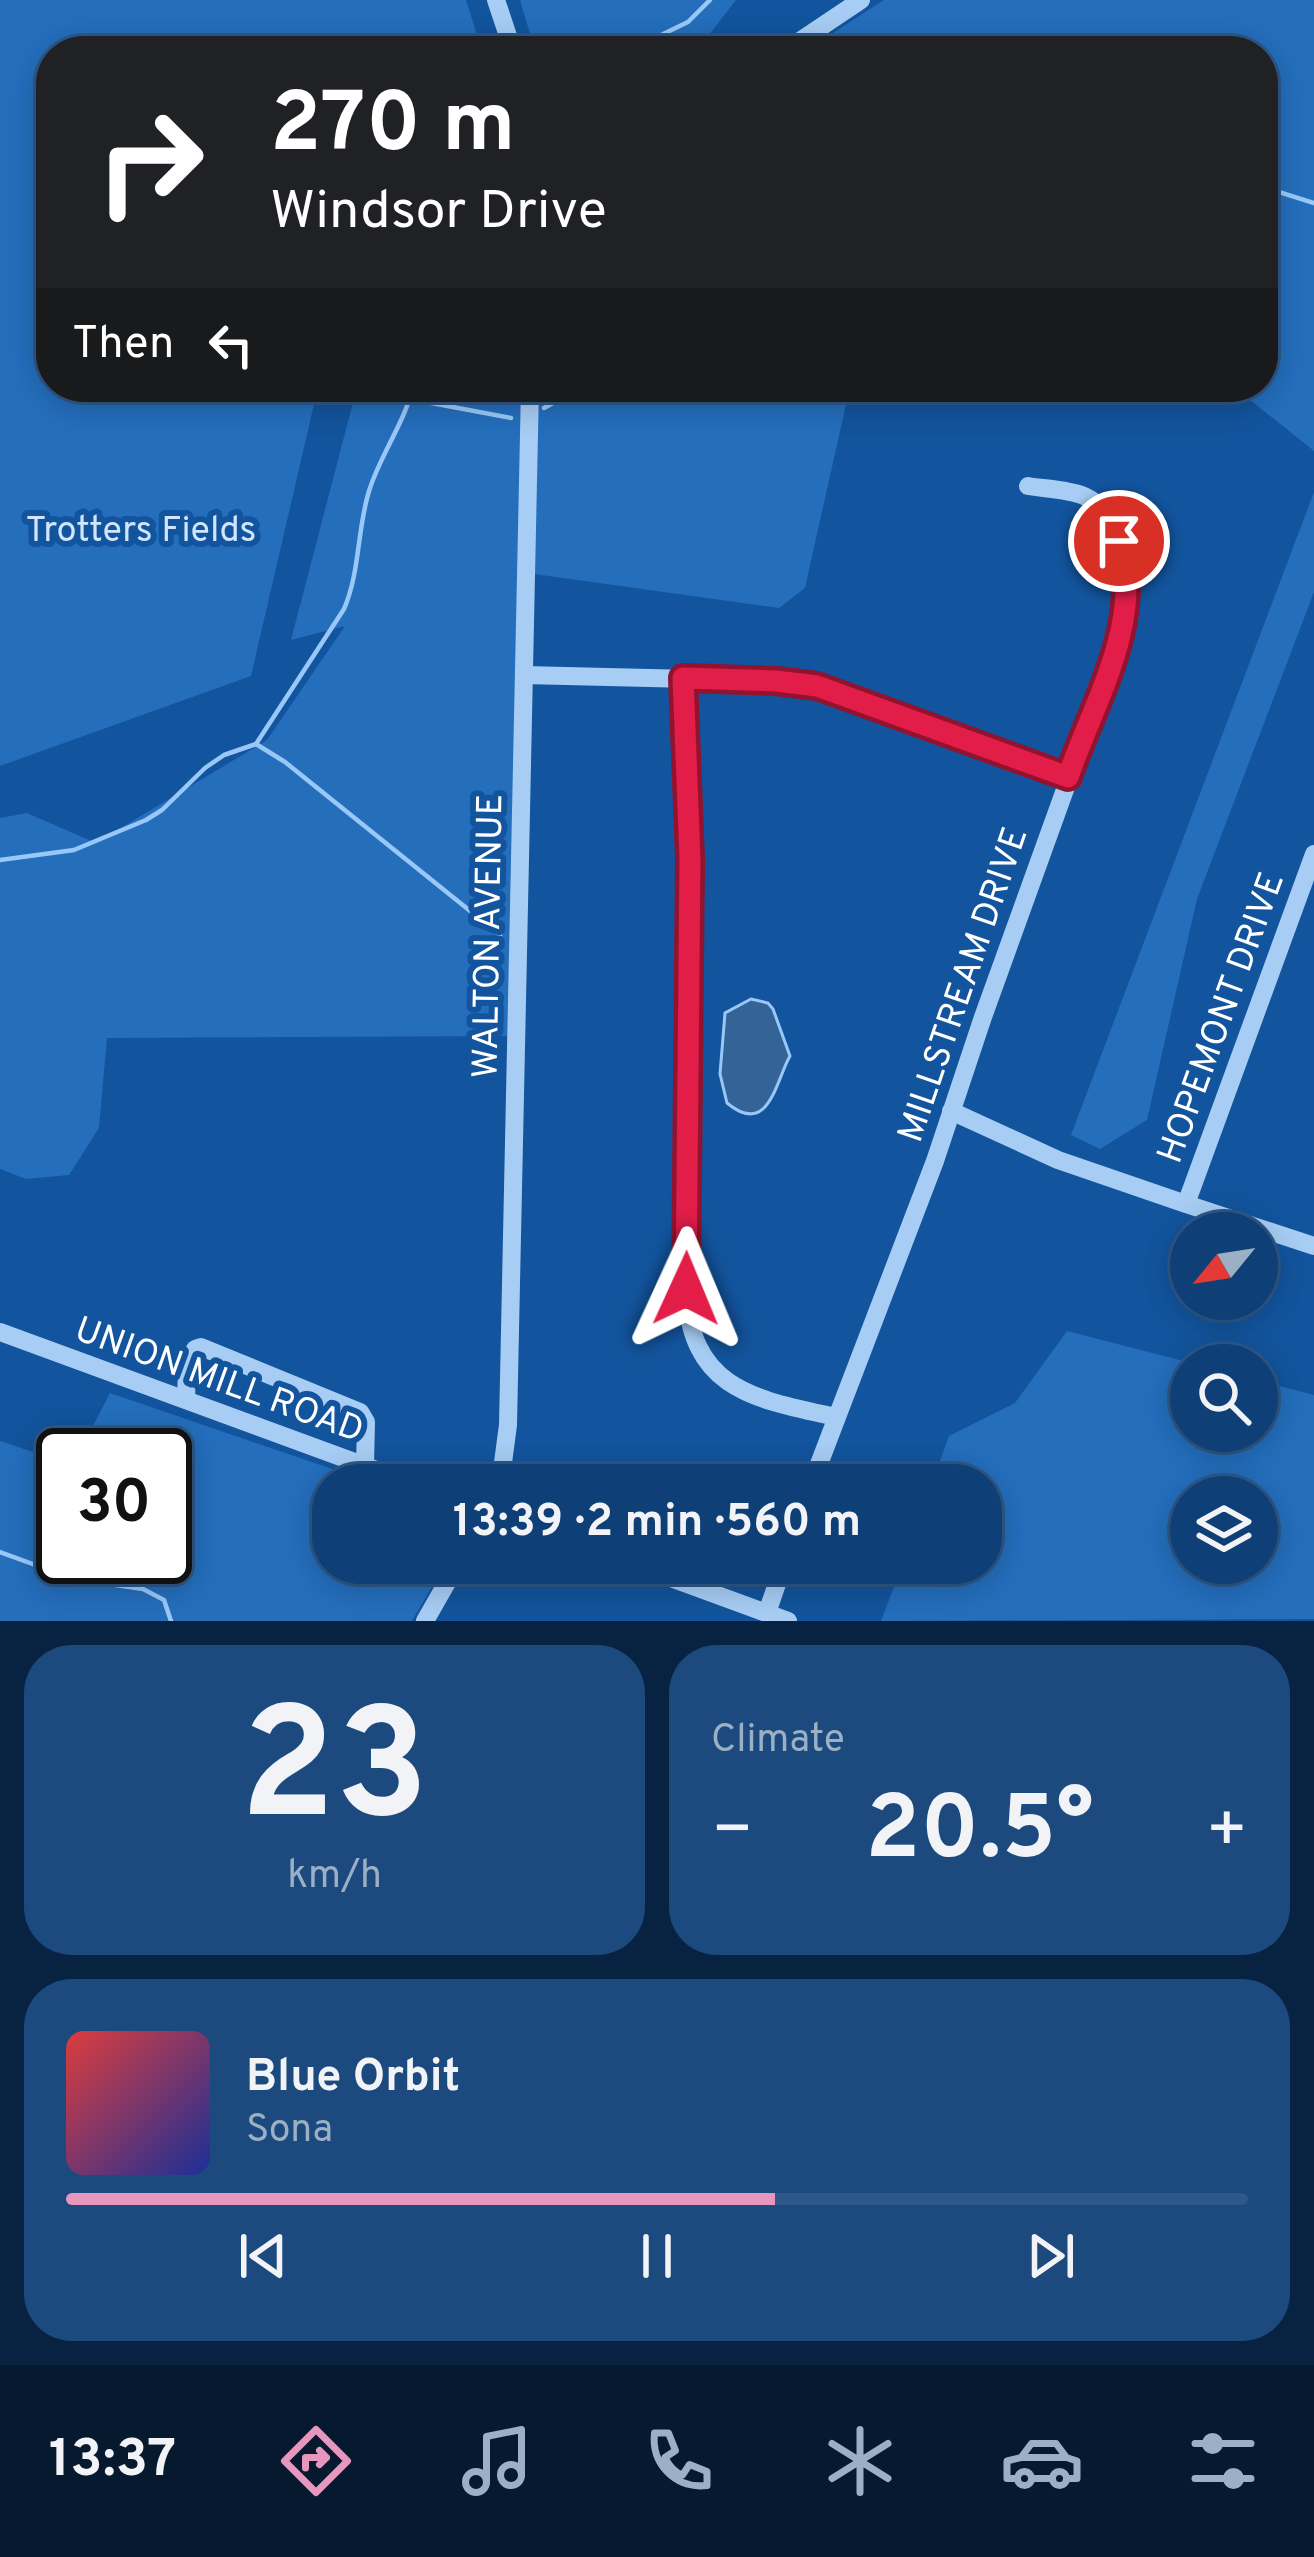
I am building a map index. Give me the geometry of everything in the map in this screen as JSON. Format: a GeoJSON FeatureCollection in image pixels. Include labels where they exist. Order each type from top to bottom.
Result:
{"type":"FeatureCollection","features":[{"type":"Feature","properties":{"kind":"street"},"geometry":{"type":"LineString","coordinates":[[496,0],[508,36]]}},
{"type":"Feature","properties":{"kind":"street"},"geometry":{"type":"LineString","coordinates":[[807,36],[861,0]]}},
{"type":"Feature","properties":{"kind":"street","name":"WALTON AVENUE"},"geometry":{"type":"LineString","coordinates":[[503,1464],[508,1425],[530,402]]}},
{"type":"Feature","properties":{"kind":"street","name":"MILLSTREAM DRIVE"},"geometry":{"type":"LineString","coordinates":[[819,1464],[951,1111],[1126,606],[1126,562],[1101,506],[1081,495],[1028,486]]}},
{"type":"Feature","properties":{"kind":"street"},"geometry":{"type":"LineString","coordinates":[[524,675],[817,686],[1068,777]]}},
{"type":"Feature","properties":{"kind":"street"},"geometry":{"type":"LineString","coordinates":[[683,678],[690,859],[686,1289],[690,1327],[706,1360],[745,1393],[760,1401],[836,1417]]}},
{"type":"Feature","properties":{"kind":"street","name":"HOPEMONT DRIVE"},"geometry":{"type":"LineString","coordinates":[[1186,1204],[1314,854]]}},
{"type":"Feature","properties":{"kind":"street","name":"HOPEMONT DRIVE"},"geometry":{"type":"LineString","coordinates":[[951,1111],[1058,1160],[1314,1246]]}},
{"type":"Feature","properties":{"kind":"street","name":"UNION MILL ROAD"},"geometry":{"type":"LineString","coordinates":[[0,1332],[360,1464]]}},
{"type":"Feature","properties":{"kind":"street"},"geometry":{"type":"LineString","coordinates":[[186,1400],[187,1368],[195,1348],[201,1347],[360,1412],[366,1421],[365,1464]]}},
{"type":"Feature","properties":{"kind":"street"},"geometry":{"type":"LineString","coordinates":[[425,1621],[446,1584]]}},
{"type":"Feature","properties":{"kind":"street"},"geometry":{"type":"LineString","coordinates":[[688,1584],[788,1621]]}},
{"type":"Feature","properties":{"kind":"street"},"geometry":{"type":"LineString","coordinates":[[767,1613],[777,1584]]}},
{"type":"Feature","properties":{"kind":"green space","name":"Trotters Fields"},"geometry":{"type":"Polygon","coordinates":[[[0,0],[466,0],[477,36],[36,36],[36,402],[315,402],[251,676],[0,766],[0,0]]]}},
{"type":"Feature","properties":{"kind":"green space"},"geometry":{"type":"Polygon","coordinates":[[[520,0],[736,0],[708,36],[531,36],[520,0]]]}},
{"type":"Feature","properties":{"kind":"green space"},"geometry":{"type":"Polygon","coordinates":[[[884,0],[1314,0],[1314,451],[1253,402],[1278,402],[1278,36],[828,36],[884,0]]]}},
{"type":"Feature","properties":{"kind":"green space"},"geometry":{"type":"Polygon","coordinates":[[[353,402],[847,402],[805,588],[779,608],[527,573],[519,1036],[107,1038],[99,1128],[69,1175],[26,1179],[0,1169],[0,818],[27,813],[96,843],[267,740],[345,626],[291,640],[353,402]]]}},
{"type":"Feature","properties":{"kind":"green space"},"geometry":{"type":"Polygon","coordinates":[[[1314,492],[1314,592],[1197,899],[1147,1120],[1100,1149],[1071,1135],[1314,492]]]}},
{"type":"Feature","properties":{"kind":"green space"},"geometry":{"type":"Polygon","coordinates":[[[1067,1331],[1170,1358],[1170,1452],[1278,1452],[1278,1386],[1314,1395],[1314,1619],[881,1621],[895,1584],[1002,1584],[1002,1464],[939,1464],[949,1436],[1015,1403],[1067,1331]]]}},
{"type":"Feature","properties":{"kind":"green space"},"geometry":{"type":"Polygon","coordinates":[[[110,1393],[318,1464],[312,1464],[312,1584],[434,1584],[412,1621],[0,1621],[0,1441],[36,1453],[36,1584],[192,1584],[192,1428],[92,1428],[110,1393]]]}},
{"type":"Feature","properties":{"kind":"shaded area"},"geometry":{"type":"Polygon","coordinates":[[[751,999],[773,1009],[790,1056],[769,1102],[753,1114],[727,1103],[720,1074],[725,1013],[751,999]]]}},
{"type":"Feature","properties":{"kind":"waterway"},"geometry":{"type":"LineString","coordinates":[[659,36],[688,22],[710,0]]}},
{"type":"Feature","properties":{"kind":"waterway"},"geometry":{"type":"LineString","coordinates":[[1278,192],[1314,203]]}},
{"type":"Feature","properties":{"kind":"waterway"},"geometry":{"type":"LineString","coordinates":[[0,860],[74,850],[146,820],[205,768],[224,755],[256,744],[344,609],[369,491],[408,402]]}},
{"type":"Feature","properties":{"kind":"waterway"},"geometry":{"type":"LineString","coordinates":[[426,402],[511,418]]}},
{"type":"Feature","properties":{"kind":"waterway"},"geometry":{"type":"LineString","coordinates":[[544,408],[555,402]]}},
{"type":"Feature","properties":{"kind":"waterway"},"geometry":{"type":"LineString","coordinates":[[256,744],[285,762],[500,935]]}},
{"type":"Feature","properties":{"kind":"waterway"},"geometry":{"type":"LineString","coordinates":[[0,1552],[74,1579],[143,1589],[164,1600],[171,1621]]}},
{"type":"Feature","properties":{"kind":"route"},"geometry":{"type":"LineString","coordinates":[[686,1289],[690,859],[683,678],[817,686],[1068,777],[1115,651],[1126,606],[1126,562],[1119,541]]}}]}
